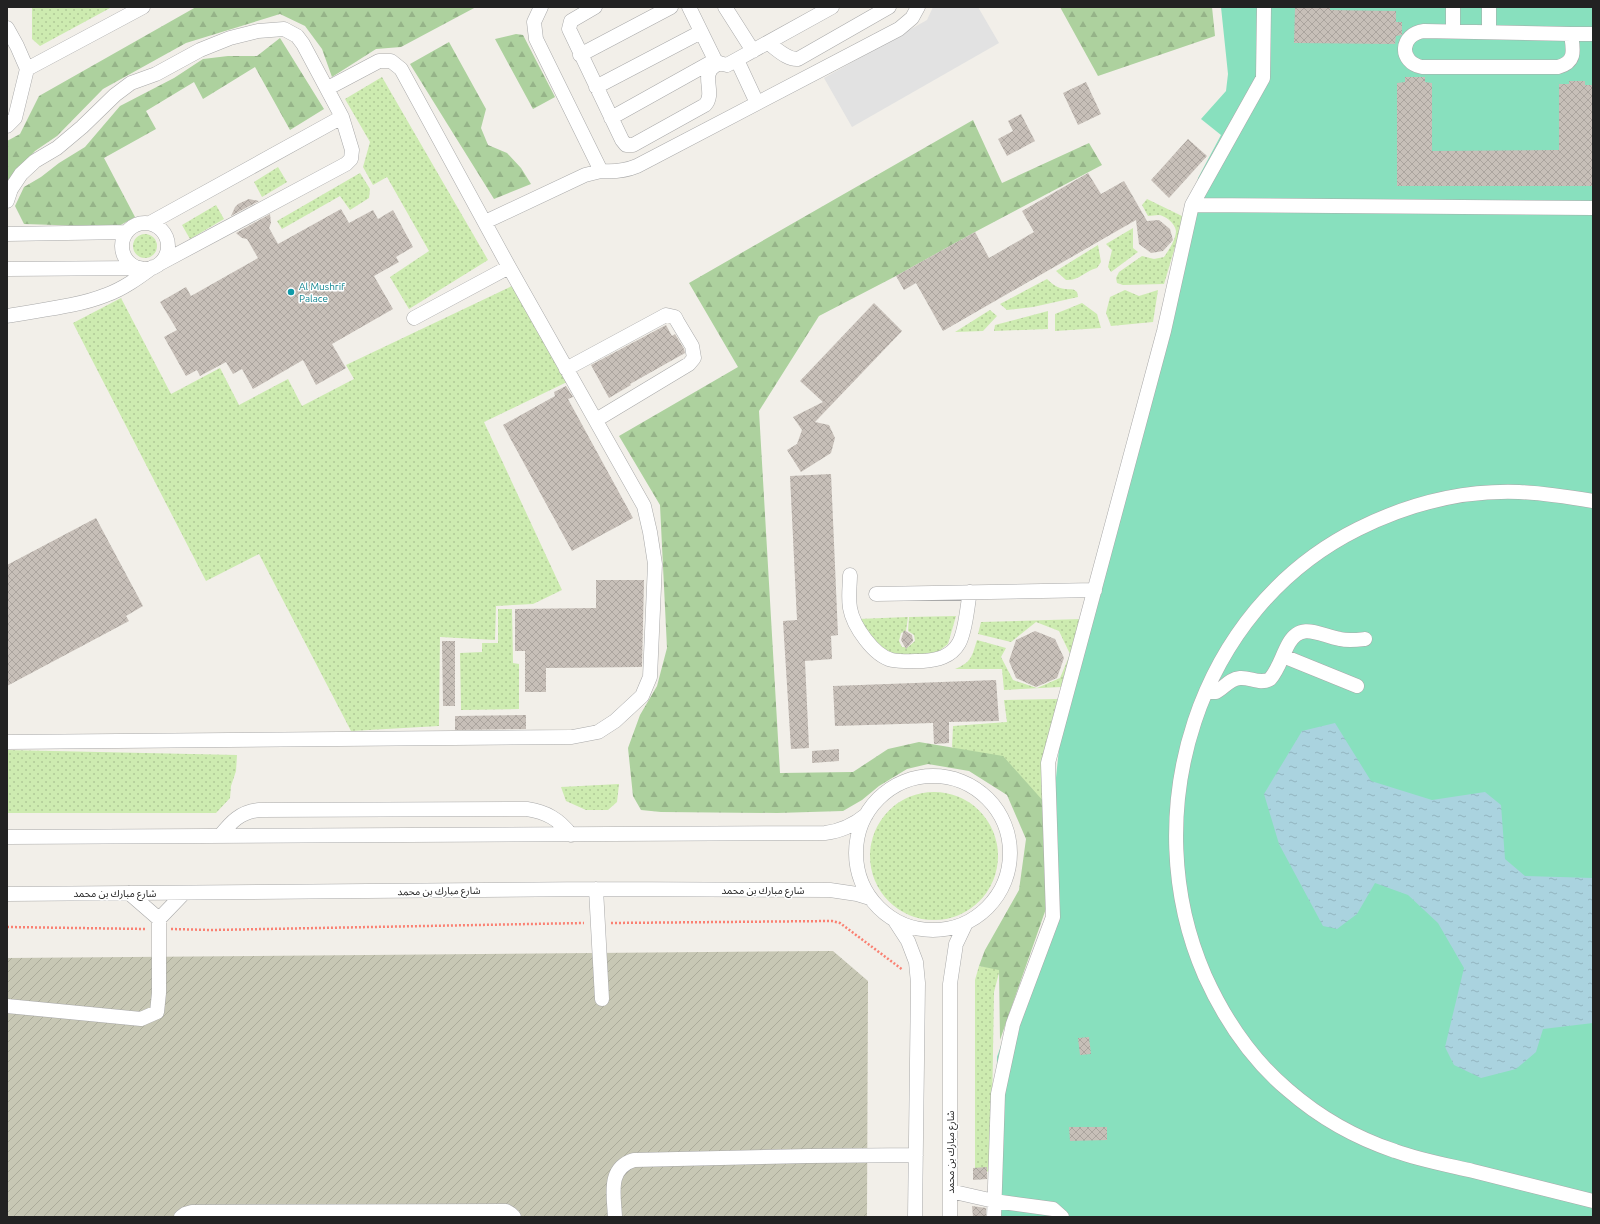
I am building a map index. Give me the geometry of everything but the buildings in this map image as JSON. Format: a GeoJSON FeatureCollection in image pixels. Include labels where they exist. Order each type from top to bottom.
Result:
{"type":"FeatureCollection","features":[{"type":"Feature","properties":{"kind":"street"},"geometry":{"type":"LineString","coordinates":[[27,69],[142,7]]}},
{"type":"Feature","properties":{"kind":"street"},"geometry":{"type":"LineString","coordinates":[[541,7],[534,22],[536,39],[601,171]]}},
{"type":"Feature","properties":{"kind":"street"},"geometry":{"type":"LineString","coordinates":[[595,7],[574,19],[569,25],[568,29],[611,118],[626,145],[633,145],[705,105],[708,102],[710,94],[708,74],[717,61]]}},
{"type":"Feature","properties":{"kind":"street"},"geometry":{"type":"LineString","coordinates":[[580,55],[671,7]]}},
{"type":"Feature","properties":{"kind":"street"},"geometry":{"type":"LineString","coordinates":[[689,7],[717,61],[727,64],[737,60],[832,7]]}},
{"type":"Feature","properties":{"kind":"street"},"geometry":{"type":"LineString","coordinates":[[725,7],[753,51]]}},
{"type":"Feature","properties":{"kind":"street"},"geometry":{"type":"LineString","coordinates":[[768,43],[786,56],[794,59],[798,58],[889,7]]}},
{"type":"Feature","properties":{"kind":"street"},"geometry":{"type":"LineString","coordinates":[[485,222],[585,175],[601,171],[620,172],[629,169],[899,29],[912,18],[918,7]]}},
{"type":"Feature","properties":{"kind":"street"},"geometry":{"type":"LineString","coordinates":[[994,1217],[998,1094],[1013,1024],[1053,917],[1048,763],[1164,331],[1192,205],[1263,78],[1264,7]]}},
{"type":"Feature","properties":{"kind":"street"},"geometry":{"type":"LineString","coordinates":[[1453,7],[1453,32]]}},
{"type":"Feature","properties":{"kind":"street"},"geometry":{"type":"LineString","coordinates":[[1489,7],[1489,32]]}},
{"type":"Feature","properties":{"kind":"street"},"geometry":{"type":"LineString","coordinates":[[7,28],[27,69],[15,118],[7,126]]}},
{"type":"Feature","properties":{"kind":"street"},"geometry":{"type":"LineString","coordinates":[[7,201],[11,189],[21,174],[35,161],[57,148],[82,127],[114,95],[131,84],[156,74],[200,50],[230,38],[258,31],[284,29],[297,36],[308,51],[342,117],[352,150],[351,159],[346,164],[151,267],[7,269]]}},
{"type":"Feature","properties":{"kind":"street"},"geometry":{"type":"LineString","coordinates":[[1571,34],[1573,52],[1572,58],[1563,66],[1558,67],[1422,67],[1411,63],[1408,59],[1405,48],[1409,38],[1414,34],[1424,31],[1593,34]]}},
{"type":"Feature","properties":{"kind":"street"},"geometry":{"type":"LineString","coordinates":[[596,87],[701,32]]}},
{"type":"Feature","properties":{"kind":"street"},"geometry":{"type":"LineString","coordinates":[[7,742],[572,737],[598,732],[615,721],[642,696],[650,677],[655,564],[644,506],[509,267],[401,69],[391,60],[379,60],[328,88]]}},
{"type":"Feature","properties":{"kind":"street"},"geometry":{"type":"LineString","coordinates":[[737,60],[757,103]]}},
{"type":"Feature","properties":{"kind":"street"},"geometry":{"type":"LineString","coordinates":[[611,118],[717,61]]}},
{"type":"Feature","properties":{"kind":"street"},"geometry":{"type":"LineString","coordinates":[[151,267],[129,262],[125,256],[122,244],[127,232],[137,224],[150,223],[342,117]]}},
{"type":"Feature","properties":{"kind":"street"},"geometry":{"type":"LineString","coordinates":[[1192,205],[1593,208]]}},
{"type":"Feature","properties":{"kind":"street"},"geometry":{"type":"LineString","coordinates":[[7,316],[88,301],[123,288],[164,259],[168,252],[167,237],[163,230],[150,223]]}},
{"type":"Feature","properties":{"kind":"street"},"geometry":{"type":"LineString","coordinates":[[7,234],[127,232]]}},
{"type":"Feature","properties":{"kind":"street"},"geometry":{"type":"LineString","coordinates":[[414,318],[509,267]]}},
{"type":"Feature","properties":{"kind":"street"},"geometry":{"type":"LineString","coordinates":[[566,369],[666,315],[675,317],[692,346],[694,358],[689,364],[596,420]]}},
{"type":"Feature","properties":{"kind":"street"},"geometry":{"type":"LineString","coordinates":[[1593,501],[1521,492],[1476,494],[1428,502],[1357,529],[1313,557],[1276,588],[1260,605],[1230,643],[1206,692],[1188,744],[1178,799],[1176,842],[1179,885],[1184,912],[1201,965],[1212,991],[1224,1013],[1252,1055],[1288,1090],[1328,1120],[1373,1143],[1397,1152],[1593,1201]]}},
{"type":"Feature","properties":{"kind":"street"},"geometry":{"type":"LineString","coordinates":[[850,574],[849,600],[853,618],[871,647],[880,655],[891,660],[932,660],[944,657],[954,650],[962,636],[970,592]]}},
{"type":"Feature","properties":{"kind":"street"},"geometry":{"type":"LineString","coordinates":[[876,594],[1095,590]]}},
{"type":"Feature","properties":{"kind":"street"},"geometry":{"type":"LineString","coordinates":[[1206,692],[1216,692],[1228,682],[1239,678],[1263,682],[1267,681],[1273,676],[1292,640],[1301,632],[1318,632],[1341,639],[1365,639]]}},
{"type":"Feature","properties":{"kind":"street"},"geometry":{"type":"LineString","coordinates":[[1283,656],[1357,686]]}},
{"type":"Feature","properties":{"kind":"street"},"geometry":{"type":"LineString","coordinates":[[7,838],[825,833],[851,826],[866,815],[883,794],[905,781],[931,776],[957,780],[980,792],[998,811],[1008,834],[1010,861],[1002,886],[987,908],[966,922],[943,930],[918,929],[895,920],[882,911],[870,898],[860,879],[856,857],[858,835],[866,815]]}},
{"type":"Feature","properties":{"kind":"street"},"geometry":{"type":"LineString","coordinates":[[220,836],[236,817],[243,813],[259,810],[527,809],[547,814],[557,819],[571,835]]}},
{"type":"Feature","properties":{"kind":"street"},"geometry":{"type":"LineString","coordinates":[[596,889],[602,999]]}},
{"type":"Feature","properties":{"kind":"street","name":"شارع مبارك بن محمد"},"geometry":{"type":"LineString","coordinates":[[7,894],[596,889],[830,890],[857,894],[870,898]]}},
{"type":"Feature","properties":{"kind":"street"},"geometry":{"type":"LineString","coordinates":[[129,893],[159,924]]}},
{"type":"Feature","properties":{"kind":"street"},"geometry":{"type":"LineString","coordinates":[[7,1006],[141,1018],[156,1012],[160,993],[159,924],[184,893]]}},
{"type":"Feature","properties":{"kind":"street"},"geometry":{"type":"LineString","coordinates":[[895,920],[908,941],[916,962],[918,983],[915,1217]]}},
{"type":"Feature","properties":{"kind":"street","name":"شارع مبارك بن محمد"},"geometry":{"type":"LineString","coordinates":[[950,1217],[950,984],[956,944],[966,922]]}},
{"type":"Feature","properties":{"kind":"street"},"geometry":{"type":"LineString","coordinates":[[615,1217],[614,1179],[621,1166],[634,1160],[801,1156],[916,1156]]}},
{"type":"Feature","properties":{"kind":"street"},"geometry":{"type":"LineString","coordinates":[[950,1191],[994,1201],[1053,1209],[1062,1217]]}},
{"type":"Feature","properties":{"kind":"street"},"geometry":{"type":"LineString","coordinates":[[181,1217],[188,1212],[217,1214],[478,1214],[506,1211],[514,1217]]}},
{"type":"Feature","properties":{"kind":"path"},"geometry":{"type":"LineString","coordinates":[[7,927],[159,924],[220,930],[598,923],[832,922],[840,923],[888,958],[918,983]]}},
{"type":"Feature","properties":{"kind":"shaded area"},"geometry":{"type":"Polygon","coordinates":[[[933,7],[978,7],[999,43],[852,127],[824,78],[927,20],[933,7]]]}},
{"type":"Feature","properties":{"kind":"shaded area"},"geometry":{"type":"Polygon","coordinates":[[[833,951],[868,981],[867,1217],[7,1217],[7,958],[833,951]]]}},
{"type":"Feature","properties":{"kind":"green space"},"geometry":{"type":"Polygon","coordinates":[[[32,7],[112,7],[40,46],[32,39],[32,7]]]}},
{"type":"Feature","properties":{"kind":"green space"},"geometry":{"type":"Polygon","coordinates":[[[196,7],[476,7],[401,47],[376,49],[332,77],[322,49],[305,26],[280,14],[186,43],[103,89],[57,136],[35,151],[7,181],[7,141],[20,134],[39,96],[196,7]]]}},
{"type":"Feature","properties":{"kind":"green space"},"geometry":{"type":"Polygon","coordinates":[[[1060,7],[1212,7],[1215,36],[1098,76],[1060,7]]]}},
{"type":"Feature","properties":{"kind":"green space"},"geometry":{"type":"Polygon","coordinates":[[[1221,7],[1593,7],[1593,1217],[995,1217],[997,1057],[1052,899],[1051,826],[1060,739],[1170,329],[1198,178],[1221,135],[1201,119],[1226,91],[1228,74],[1221,7]]]}},
{"type":"Feature","properties":{"kind":"green space"},"geometry":{"type":"Polygon","coordinates":[[[516,34],[523,35],[555,97],[533,109],[495,39],[516,34]]]}},
{"type":"Feature","properties":{"kind":"green space"},"geometry":{"type":"Polygon","coordinates":[[[280,38],[324,109],[290,130],[255,67],[203,99],[194,82],[146,111],[156,129],[104,158],[135,217],[117,227],[24,224],[15,206],[24,187],[85,147],[120,106],[174,78],[203,59],[228,56],[257,56],[280,38]]]}},
{"type":"Feature","properties":{"kind":"green space"},"geometry":{"type":"Polygon","coordinates":[[[449,42],[486,109],[481,128],[488,145],[507,153],[521,168],[531,184],[494,199],[410,64],[449,42]]]}},
{"type":"Feature","properties":{"kind":"green space"},"geometry":{"type":"Polygon","coordinates":[[[382,77],[488,260],[409,309],[390,277],[429,251],[387,177],[373,185],[363,167],[370,142],[345,99],[382,77]]]}},
{"type":"Feature","properties":{"kind":"green space"},"geometry":{"type":"Polygon","coordinates":[[[973,120],[1002,183],[1089,143],[1102,165],[819,316],[759,411],[780,773],[853,772],[888,749],[919,742],[1003,756],[1045,803],[1048,903],[1000,1040],[999,970],[979,966],[985,950],[1019,890],[1026,839],[1007,795],[969,771],[928,764],[907,769],[879,786],[862,800],[843,811],[777,813],[661,812],[641,810],[633,796],[628,748],[640,715],[657,686],[667,648],[660,505],[619,436],[738,367],[689,283],[973,120]]]}},
{"type":"Feature","properties":{"kind":"green space"},"geometry":{"type":"Polygon","coordinates":[[[278,167],[287,182],[262,197],[254,182],[278,167]]]}},
{"type":"Feature","properties":{"kind":"green space"},"geometry":{"type":"Polygon","coordinates":[[[360,173],[370,189],[369,198],[350,210],[340,196],[282,229],[277,221],[360,173]]]}},
{"type":"Feature","properties":{"kind":"green space"},"geometry":{"type":"Polygon","coordinates":[[[1147,199],[1184,217],[1164,284],[1123,285],[1117,283],[1116,278],[1119,272],[1142,256],[1154,259],[1164,257],[1175,237],[1176,231],[1174,225],[1164,216],[1148,216],[1142,205],[1147,199]]]}},
{"type":"Feature","properties":{"kind":"green space"},"geometry":{"type":"Polygon","coordinates":[[[216,205],[224,219],[190,239],[182,225],[216,205]]]}},
{"type":"Feature","properties":{"kind":"green space"},"geometry":{"type":"Polygon","coordinates":[[[1133,228],[1133,248],[1138,252],[1111,272],[1108,267],[1112,250],[1106,244],[1133,228]]]}},
{"type":"Feature","properties":{"kind":"green space"},"geometry":{"type":"Polygon","coordinates":[[[145,234],[154,237],[157,246],[154,255],[145,258],[136,255],[133,246],[136,237],[145,234]]]}},
{"type":"Feature","properties":{"kind":"green space"},"geometry":{"type":"Polygon","coordinates":[[[1098,245],[1101,262],[1097,268],[1071,280],[1066,280],[1056,271],[1098,245]]]}},
{"type":"Feature","properties":{"kind":"green space"},"geometry":{"type":"Polygon","coordinates":[[[1047,279],[1060,288],[1076,291],[1078,297],[1033,307],[1007,310],[1000,304],[1047,279]]]}},
{"type":"Feature","properties":{"kind":"green space"},"geometry":{"type":"Polygon","coordinates":[[[512,286],[567,382],[484,422],[562,590],[533,604],[496,606],[495,640],[440,637],[439,726],[351,731],[259,554],[206,581],[73,323],[121,298],[171,394],[220,368],[239,405],[288,379],[302,406],[354,379],[346,365],[512,286]]]}},
{"type":"Feature","properties":{"kind":"green space"},"geometry":{"type":"Polygon","coordinates":[[[1125,290],[1139,296],[1158,290],[1153,322],[1111,326],[1106,313],[1110,297],[1125,290]]]}},
{"type":"Feature","properties":{"kind":"green space"},"geometry":{"type":"Polygon","coordinates":[[[1082,303],[1097,314],[1101,328],[1055,331],[1055,314],[1082,303]]]}},
{"type":"Feature","properties":{"kind":"green space"},"geometry":{"type":"Polygon","coordinates":[[[990,310],[997,316],[983,331],[955,332],[990,310]]]}},
{"type":"Feature","properties":{"kind":"green space"},"geometry":{"type":"Polygon","coordinates":[[[1048,311],[1048,329],[994,331],[995,325],[1048,311]]]}},
{"type":"Feature","properties":{"kind":"green space"},"geometry":{"type":"Polygon","coordinates":[[[498,609],[512,609],[513,663],[519,664],[519,709],[461,710],[460,653],[482,652],[482,643],[498,643],[498,609]]]}},
{"type":"Feature","properties":{"kind":"green space"},"geometry":{"type":"Polygon","coordinates":[[[956,616],[948,644],[939,651],[930,654],[889,655],[878,648],[858,619],[908,617],[906,631],[901,633],[899,641],[902,647],[908,647],[915,641],[914,635],[908,631],[909,617],[956,616]]]}},
{"type":"Feature","properties":{"kind":"green space"},"geometry":{"type":"Polygon","coordinates":[[[1081,619],[1061,687],[1004,690],[1002,669],[955,669],[968,661],[977,640],[1006,648],[1001,657],[1013,680],[1037,688],[1060,678],[1070,654],[1059,631],[1036,622],[1011,642],[978,634],[981,622],[1081,619]]]}},
{"type":"Feature","properties":{"kind":"green space"},"geometry":{"type":"Polygon","coordinates":[[[1058,699],[1043,756],[1045,803],[952,747],[953,726],[1007,722],[1004,700],[1058,699]]]}},
{"type":"Feature","properties":{"kind":"green space"},"geometry":{"type":"Polygon","coordinates":[[[7,750],[237,755],[236,771],[231,786],[230,798],[216,813],[7,813],[7,750]]]}},
{"type":"Feature","properties":{"kind":"green space"},"geometry":{"type":"Polygon","coordinates":[[[619,784],[617,802],[608,810],[586,810],[566,801],[561,787],[619,784]]]}},
{"type":"Feature","properties":{"kind":"green space"},"geometry":{"type":"Polygon","coordinates":[[[934,792],[958,797],[979,811],[993,832],[998,856],[993,880],[979,901],[958,915],[934,920],[910,915],[889,901],[875,880],[870,856],[875,832],[889,811],[910,797],[934,792]]]}},
{"type":"Feature","properties":{"kind":"green space"},"geometry":{"type":"Polygon","coordinates":[[[979,966],[1000,969],[994,992],[991,1172],[975,1170],[975,980],[979,966]]]}},
{"type":"Feature","properties":{"kind":"water"},"geometry":{"type":"Polygon","coordinates":[[[1335,723],[1371,781],[1432,800],[1485,792],[1501,805],[1505,859],[1525,876],[1593,878],[1593,1023],[1543,1029],[1536,1052],[1516,1069],[1481,1078],[1454,1065],[1445,1047],[1464,968],[1438,923],[1408,895],[1375,883],[1357,914],[1337,929],[1323,926],[1279,844],[1264,794],[1302,731],[1335,723]]]}},
{"type":"Feature","properties":{"kind":"place","name":"Al Mushrif Palace"},"geometry":{"type":"Point","coordinates":[291,292]}}]}
